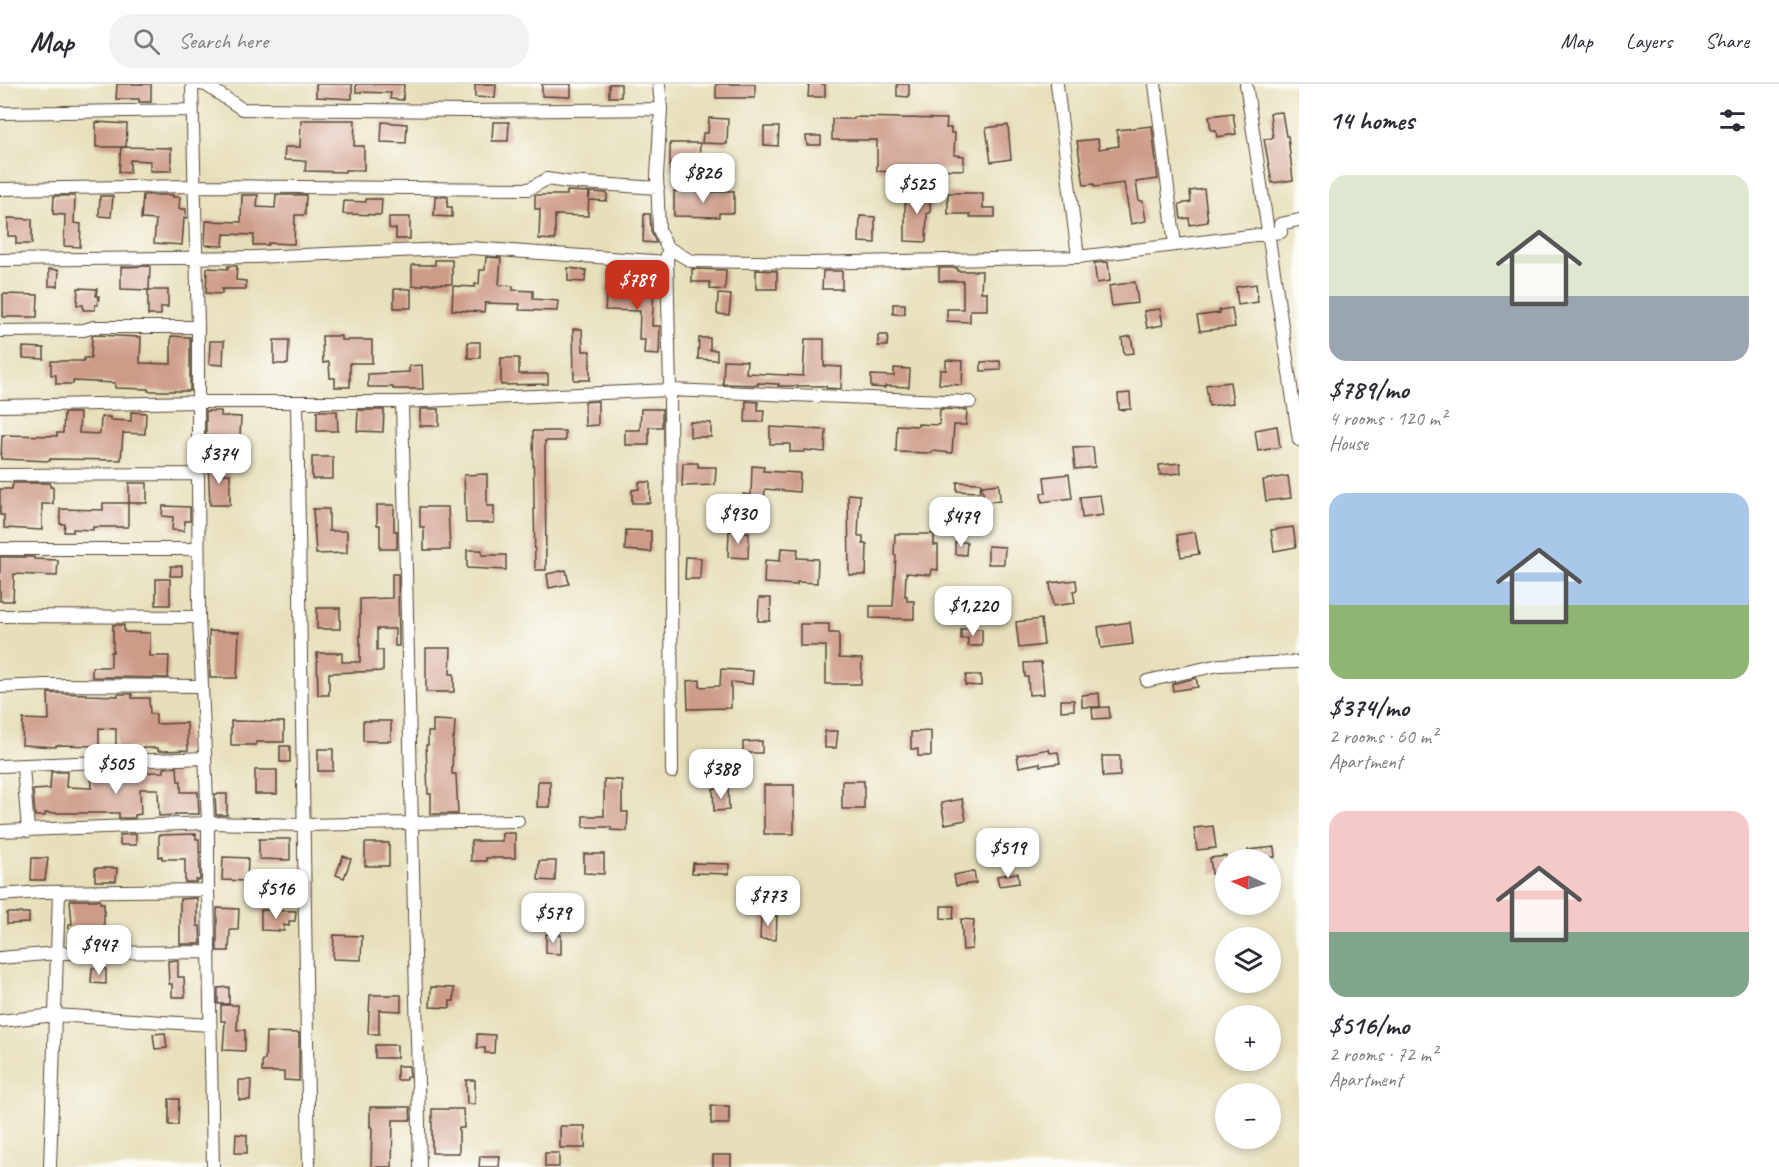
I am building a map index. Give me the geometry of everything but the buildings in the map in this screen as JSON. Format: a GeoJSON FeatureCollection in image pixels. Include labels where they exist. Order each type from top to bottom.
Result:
{"type":"FeatureCollection","features":[{"type":"Feature","properties":{"kind":"street"},"geometry":{"type":"LineString","coordinates":[[192,84],[198,327],[199,617],[208,823],[213,1167]]}},
{"type":"Feature","properties":{"kind":"street"},"geometry":{"type":"LineString","coordinates":[[200,84],[206,85],[242,109],[469,111],[661,109]]}},
{"type":"Feature","properties":{"kind":"street"},"geometry":{"type":"LineString","coordinates":[[659,84],[661,109],[659,230],[668,247],[691,261],[809,262],[1078,257],[1281,232],[1280,224],[1299,220]]}},
{"type":"Feature","properties":{"kind":"street"},"geometry":{"type":"LineString","coordinates":[[1057,84],[1078,257]]}},
{"type":"Feature","properties":{"kind":"street"},"geometry":{"type":"LineString","coordinates":[[1155,84],[1175,245]]}},
{"type":"Feature","properties":{"kind":"street"},"geometry":{"type":"LineString","coordinates":[[1246,84],[1299,440]]}},
{"type":"Feature","properties":{"kind":"street"},"geometry":{"type":"LineString","coordinates":[[0,113],[192,110]]}},
{"type":"Feature","properties":{"kind":"street"},"geometry":{"type":"LineString","coordinates":[[0,189],[194,186],[529,189],[547,179],[658,188]]}},
{"type":"Feature","properties":{"kind":"street"},"geometry":{"type":"LineString","coordinates":[[668,247],[672,772]]}},
{"type":"Feature","properties":{"kind":"street"},"geometry":{"type":"LineString","coordinates":[[0,260],[254,257],[470,248],[667,262]]}},
{"type":"Feature","properties":{"kind":"street"},"geometry":{"type":"LineString","coordinates":[[0,332],[84,330],[94,327],[198,327]]}},
{"type":"Feature","properties":{"kind":"street"},"geometry":{"type":"LineString","coordinates":[[0,406],[198,402],[402,402],[670,390],[970,402]]}},
{"type":"Feature","properties":{"kind":"street"},"geometry":{"type":"LineString","coordinates":[[402,402],[420,1167]]}},
{"type":"Feature","properties":{"kind":"street"},"geometry":{"type":"LineString","coordinates":[[297,403],[309,1167]]}},
{"type":"Feature","properties":{"kind":"street"},"geometry":{"type":"LineString","coordinates":[[0,475],[198,474]]}},
{"type":"Feature","properties":{"kind":"street"},"geometry":{"type":"LineString","coordinates":[[0,549],[198,549]]}},
{"type":"Feature","properties":{"kind":"street"},"geometry":{"type":"LineString","coordinates":[[0,616],[199,617]]}},
{"type":"Feature","properties":{"kind":"street"},"geometry":{"type":"LineString","coordinates":[[1147,681],[1219,665],[1299,662]]}},
{"type":"Feature","properties":{"kind":"street"},"geometry":{"type":"LineString","coordinates":[[0,687],[46,685],[202,687]]}},
{"type":"Feature","properties":{"kind":"street"},"geometry":{"type":"LineString","coordinates":[[0,766],[205,758]]}},
{"type":"Feature","properties":{"kind":"street"},"geometry":{"type":"LineString","coordinates":[[23,766],[28,831]]}},
{"type":"Feature","properties":{"kind":"street"},"geometry":{"type":"LineString","coordinates":[[0,831],[208,823],[303,825],[518,821]]}},
{"type":"Feature","properties":{"kind":"street"},"geometry":{"type":"LineString","coordinates":[[0,895],[208,890]]}},
{"type":"Feature","properties":{"kind":"street"},"geometry":{"type":"LineString","coordinates":[[50,1167],[59,892]]}},
{"type":"Feature","properties":{"kind":"street"},"geometry":{"type":"LineString","coordinates":[[0,958],[57,953],[209,952]]}},
{"type":"Feature","properties":{"kind":"street"},"geometry":{"type":"LineString","coordinates":[[0,1021],[55,1015],[210,1025]]}}]}
